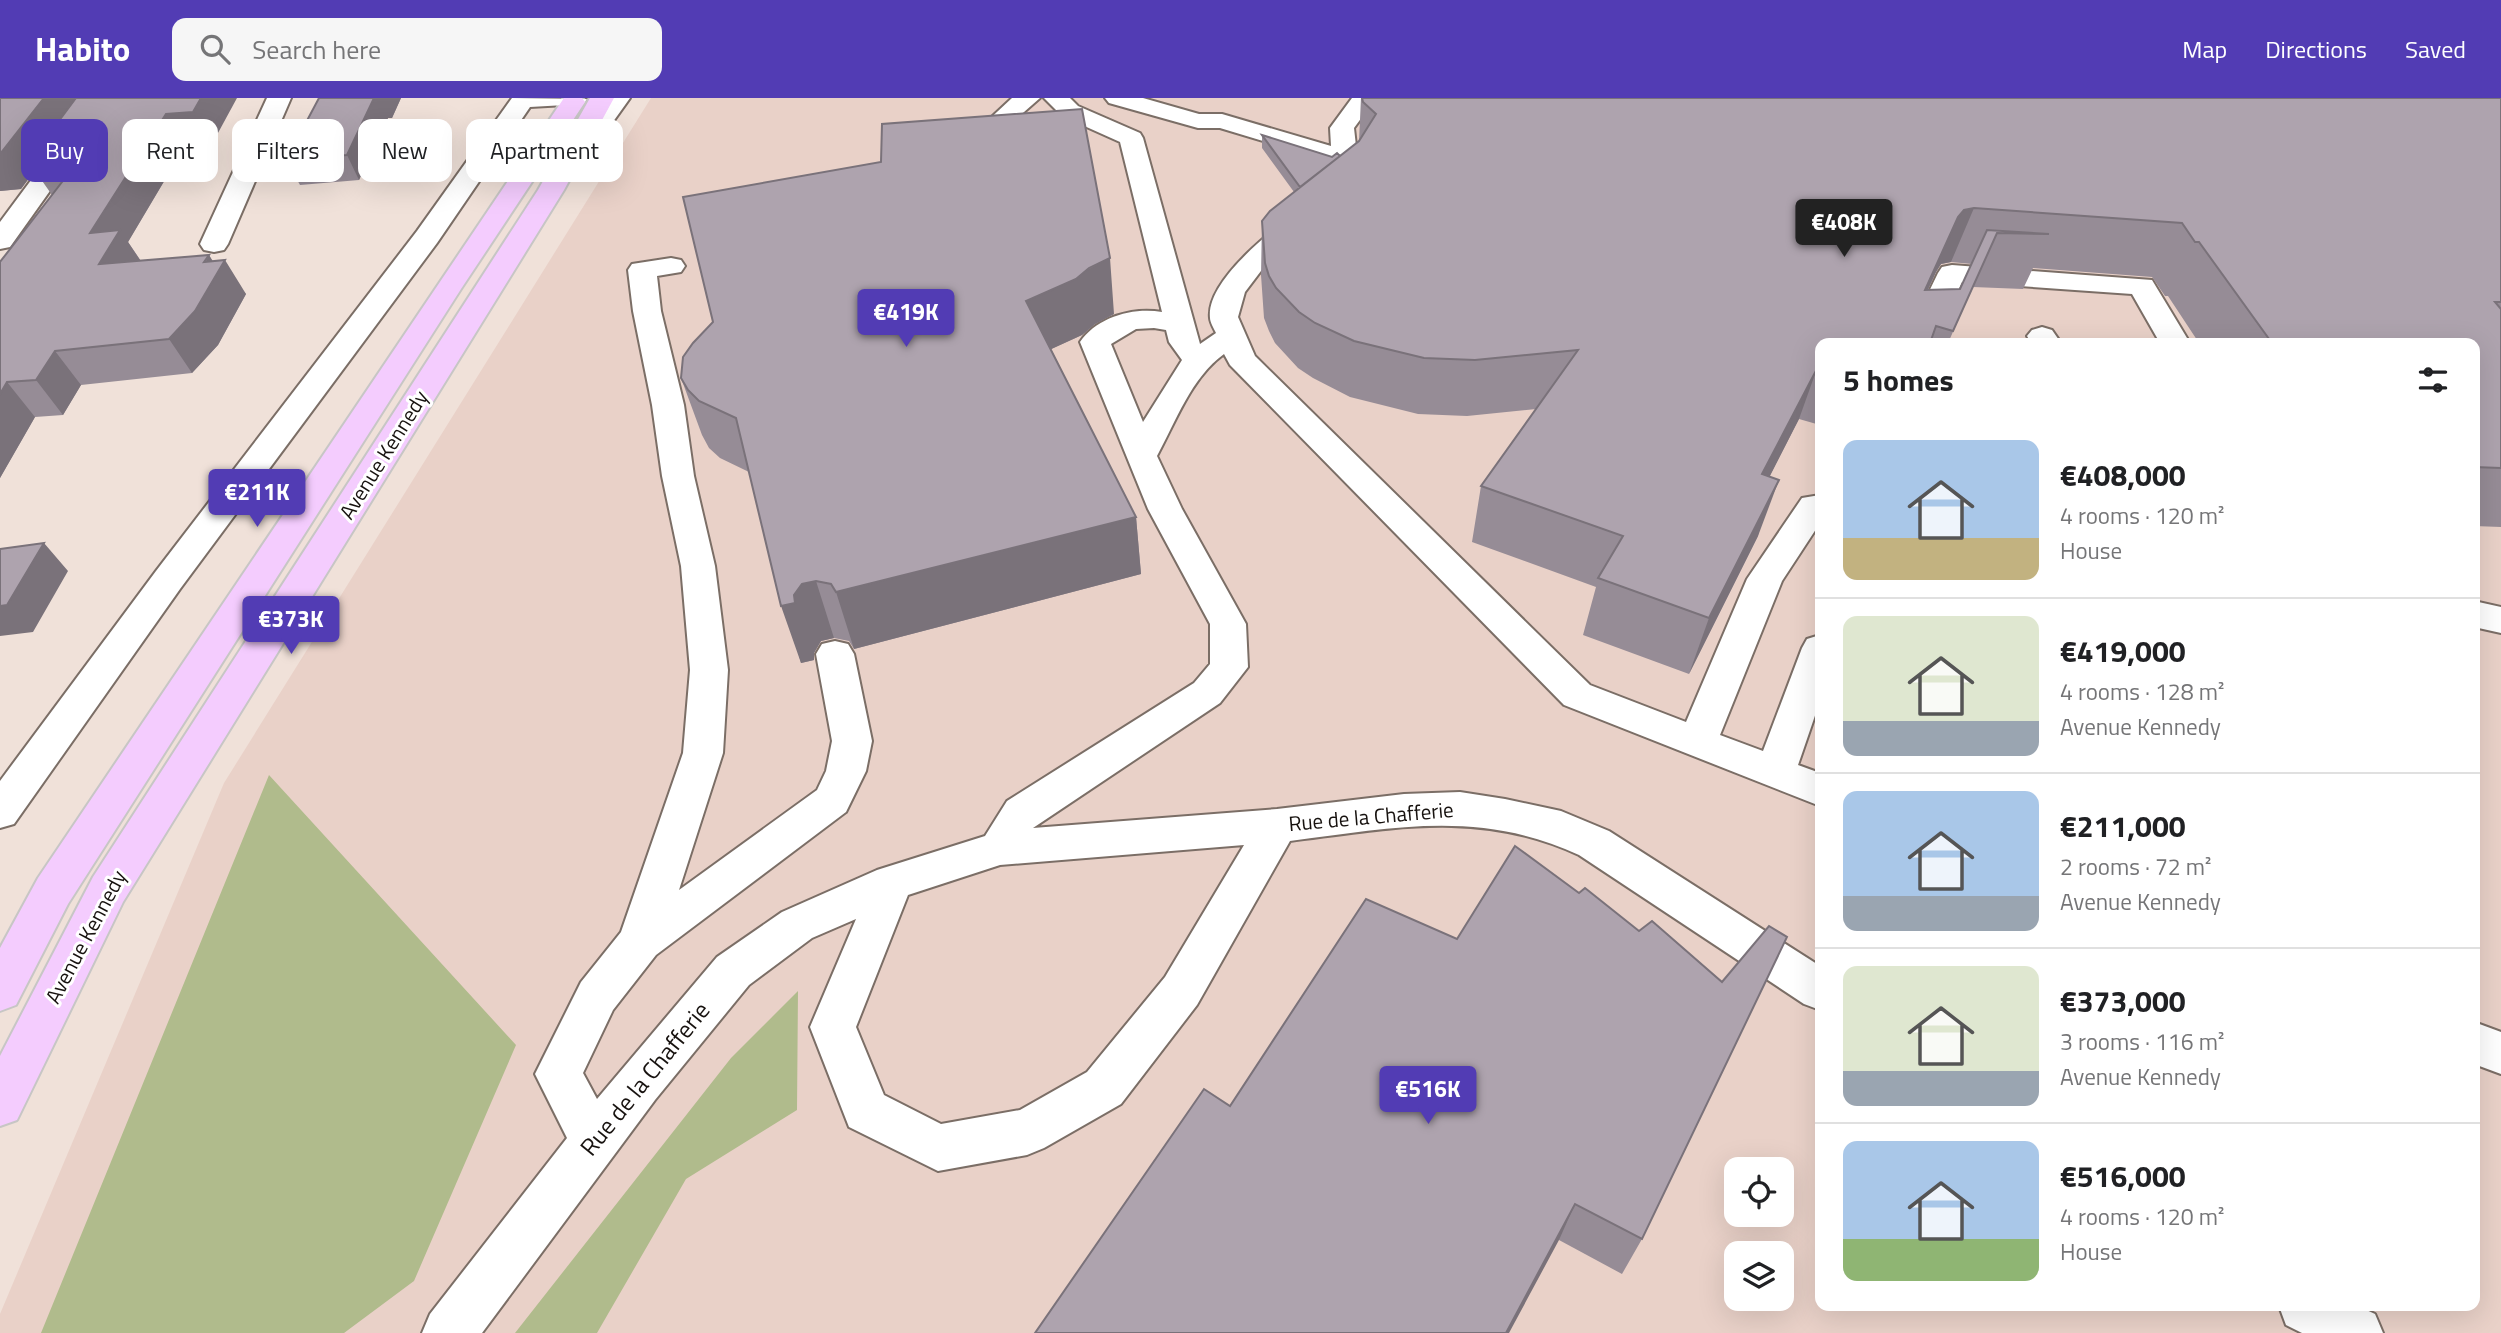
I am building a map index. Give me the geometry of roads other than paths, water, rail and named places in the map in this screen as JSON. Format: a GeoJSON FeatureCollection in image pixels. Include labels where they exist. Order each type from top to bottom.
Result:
{"type":"FeatureCollection","features":[{"type":"Feature","properties":{"kind":"main road","name":"Avenue Kennedy"},"geometry":{"type":"LineString","coordinates":[[0,1104],[108,890],[551,190],[584,98]]}},
{"type":"Feature","properties":{"kind":"main road","name":"Avenue Kennedy"},"geometry":{"type":"LineString","coordinates":[[0,992],[53,891],[439,300],[584,98]]}},
{"type":"Feature","properties":{"kind":"street"},"geometry":{"type":"LineString","coordinates":[[0,241],[104,98]]}},
{"type":"Feature","properties":{"kind":"street"},"geometry":{"type":"LineString","coordinates":[[214,244],[279,98]]}},
{"type":"Feature","properties":{"kind":"street"},"geometry":{"type":"LineString","coordinates":[[0,812],[177,569],[428,237],[523,99],[584,98]]}},
{"type":"Feature","properties":{"kind":"street"},"geometry":{"type":"LineString","coordinates":[[551,190],[618,98]]}},
{"type":"Feature","properties":{"kind":"street"},"geometry":{"type":"LineString","coordinates":[[992,160],[995,125],[1028,98]]}},
{"type":"Feature","properties":{"kind":"street"},"geometry":{"type":"LineString","coordinates":[[1056,98],[1070,111],[1131,138],[1184,342],[1197,360]]}},
{"type":"Feature","properties":{"kind":"street"},"geometry":{"type":"LineString","coordinates":[[1117,98],[1198,121],[1222,121],[1345,158],[1357,167],[1345,187],[1257,257],[1231,291],[1224,317],[1241,359],[1577,695],[1815,788]]}},
{"type":"Feature","properties":{"kind":"street"},"geometry":{"type":"LineString","coordinates":[[1345,158],[1342,128],[1364,98]]}},
{"type":"Feature","properties":{"kind":"street"},"geometry":{"type":"LineString","coordinates":[[640,942],[703,753],[709,670],[698,566],[647,311],[642,270],[671,265]]}},
{"type":"Feature","properties":{"kind":"street"},"geometry":{"type":"LineString","coordinates":[[1921,338],[1952,274],[2142,286],[2172,338]]}},
{"type":"Feature","properties":{"kind":"street"},"geometry":{"type":"LineString","coordinates":[[1000,848],[1020,813],[1207,693],[1228,667],[1228,624],[1164,509],[1095,342],[1117,325],[1149,317],[1180,324]]}},
{"type":"Feature","properties":{"kind":"street"},"geometry":{"type":"LineString","coordinates":[[1141,456],[1172,398],[1197,360],[1232,335]]}},
{"type":"Feature","properties":{"kind":"street"},"geometry":{"type":"LineString","coordinates":[[1697,742],[1765,579],[1815,506]]}},
{"type":"Feature","properties":{"kind":"street"},"geometry":{"type":"LineString","coordinates":[[2480,615],[2501,620]]}},
{"type":"Feature","properties":{"kind":"street"},"geometry":{"type":"LineString","coordinates":[[594,1142],[559,1074],[597,996],[640,942],[832,801],[846,771],[852,741],[835,654]]}},
{"type":"Feature","properties":{"kind":"street"},"geometry":{"type":"LineString","coordinates":[[1775,773],[1815,662]]}},
{"type":"Feature","properties":{"kind":"street","name":"Rue de la Chafferie"},"geometry":{"type":"LineString","coordinates":[[449,1333],[638,1084],[733,971],[797,925],[891,883],[1000,848],[1278,826],[1404,810],[1460,808],[1561,828],[1594,842],[1815,987]]}},
{"type":"Feature","properties":{"kind":"street"},"geometry":{"type":"LineString","coordinates":[[891,883],[834,1027],[866,1111],[938,1148],[1027,1132],[1104,1088],[1181,991],[1278,826]]}},
{"type":"Feature","properties":{"kind":"street"},"geometry":{"type":"LineString","coordinates":[[2480,1045],[2501,1053]]}}]}
